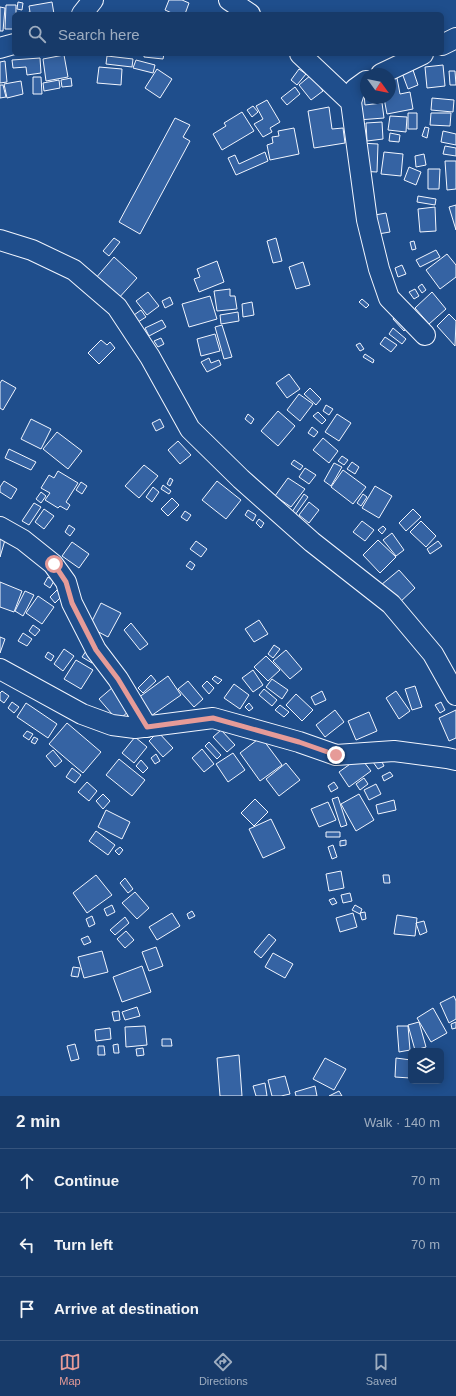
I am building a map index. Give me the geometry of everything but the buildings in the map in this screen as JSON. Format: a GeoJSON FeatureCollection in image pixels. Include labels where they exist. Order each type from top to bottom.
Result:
{"type":"FeatureCollection","features":[{"type":"Feature","properties":{"kind":"street"},"geometry":{"type":"LineString","coordinates":[[84,12],[93,0]]}},
{"type":"Feature","properties":{"kind":"street"},"geometry":{"type":"LineString","coordinates":[[229,0],[247,12]]}},
{"type":"Feature","properties":{"kind":"street"},"geometry":{"type":"LineString","coordinates":[[444,44],[456,38]]}},
{"type":"Feature","properties":{"kind":"street"},"geometry":{"type":"LineString","coordinates":[[0,48],[12,45]]}},
{"type":"Feature","properties":{"kind":"street"},"geometry":{"type":"LineString","coordinates":[[302,56],[351,102]]}},
{"type":"Feature","properties":{"kind":"street"},"geometry":{"type":"LineString","coordinates":[[394,68],[419,56]]}},
{"type":"Feature","properties":{"kind":"street"},"geometry":{"type":"LineString","coordinates":[[360,85],[355,89],[351,102],[367,220],[379,269],[389,298],[425,335]]}},
{"type":"Feature","properties":{"kind":"street"},"geometry":{"type":"LineString","coordinates":[[0,240],[32,250],[74,270],[117,307],[150,357],[190,429],[242,479],[312,542],[391,604],[433,654],[456,695]]}},
{"type":"Feature","properties":{"kind":"street"},"geometry":{"type":"LineString","coordinates":[[0,527],[23,540],[54,564],[66,582],[72,603],[96,650],[118,679],[147,727]]}},
{"type":"Feature","properties":{"kind":"street"},"geometry":{"type":"LineString","coordinates":[[0,669],[82,714],[112,725],[135,728],[213,718],[299,742],[336,755],[394,751],[456,760]]}},
{"type":"Feature","properties":{"kind":"route"},"geometry":{"type":"LineString","coordinates":[[54,564],[66,582],[78,617],[96,650],[118,679],[147,727],[189,720],[213,718],[299,742],[336,755]]}}]}
